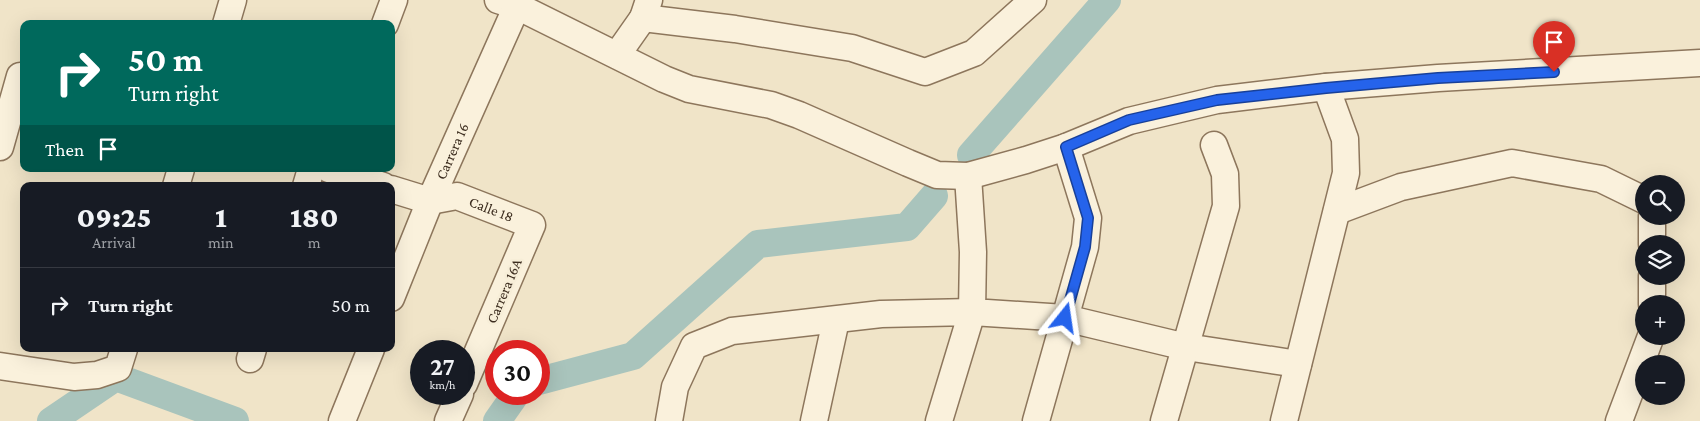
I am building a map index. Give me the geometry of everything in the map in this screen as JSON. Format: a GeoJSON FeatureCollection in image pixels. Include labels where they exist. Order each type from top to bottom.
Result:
{"type":"FeatureCollection","features":[{"type":"Feature","properties":{"kind":"street"},"geometry":{"type":"LineString","coordinates":[[227,20],[233,0]]}},
{"type":"Feature","properties":{"kind":"street"},"geometry":{"type":"LineString","coordinates":[[386,20],[394,0]]}},
{"type":"Feature","properties":{"kind":"street"},"geometry":{"type":"LineString","coordinates":[[617,55],[646,9],[735,29],[852,48],[925,72],[974,53],[1033,0]]}},
{"type":"Feature","properties":{"kind":"street"},"geometry":{"type":"LineString","coordinates":[[508,3],[689,89],[771,105],[799,115],[937,175],[968,176],[1066,147],[1129,120],[1217,100],[1438,78],[1700,63]]}},
{"type":"Feature","properties":{"kind":"street","name":"Carrera 16"},"geometry":{"type":"LineString","coordinates":[[395,288],[508,3]]}},
{"type":"Feature","properties":{"kind":"street"},"geometry":{"type":"LineString","coordinates":[[0,147],[15,74]]}},
{"type":"Feature","properties":{"kind":"street"},"geometry":{"type":"LineString","coordinates":[[1284,421],[1346,173],[1346,139],[1326,88]]}},
{"type":"Feature","properties":{"kind":"street"},"geometry":{"type":"LineString","coordinates":[[1164,421],[1226,206],[1225,174],[1214,146]]}},
{"type":"Feature","properties":{"kind":"street"},"geometry":{"type":"LineString","coordinates":[[1036,421],[1085,247],[1088,218],[1066,147]]}},
{"type":"Feature","properties":{"kind":"street"},"geometry":{"type":"LineString","coordinates":[[1337,211],[1402,187],[1512,163],[1602,179],[1635,196]]}},
{"type":"Feature","properties":{"kind":"street"},"geometry":{"type":"LineString","coordinates":[[311,182],[322,172]]}},
{"type":"Feature","properties":{"kind":"street"},"geometry":{"type":"LineString","coordinates":[[336,172],[370,182]]}},
{"type":"Feature","properties":{"kind":"street"},"geometry":{"type":"LineString","coordinates":[[939,421],[972,312],[972,252],[968,176]]}},
{"type":"Feature","properties":{"kind":"street","name":"Calle 18"},"geometry":{"type":"LineString","coordinates":[[395,190],[430,201],[457,196],[532,225]]}},
{"type":"Feature","properties":{"kind":"street","name":"Carrera 16A"},"geometry":{"type":"LineString","coordinates":[[475,358],[532,225]]}},
{"type":"Feature","properties":{"kind":"street"},"geometry":{"type":"LineString","coordinates":[[669,421],[675,386],[694,346],[732,331],[881,314],[972,312],[1065,318],[1186,347],[1298,364]]}},
{"type":"Feature","properties":{"kind":"street"},"geometry":{"type":"LineString","coordinates":[[814,421],[836,320]]}},
{"type":"Feature","properties":{"kind":"street"},"geometry":{"type":"LineString","coordinates":[[1619,421],[1648,345]]}},
{"type":"Feature","properties":{"kind":"street"},"geometry":{"type":"LineString","coordinates":[[342,421],[370,352]]}},
{"type":"Feature","properties":{"kind":"street"},"geometry":{"type":"LineString","coordinates":[[0,366],[74,377],[97,375],[121,358]]}},
{"type":"Feature","properties":{"kind":"street"},"geometry":{"type":"LineString","coordinates":[[448,421],[455,405]]}},
{"type":"Feature","properties":{"kind":"waterway"},"geometry":{"type":"LineString","coordinates":[[971,155],[1107,0]]}},
{"type":"Feature","properties":{"kind":"waterway"},"geometry":{"type":"LineString","coordinates":[[550,378],[633,356],[758,244],[907,227],[934,196]]}},
{"type":"Feature","properties":{"kind":"waterway"},"geometry":{"type":"LineString","coordinates":[[51,421],[116,377],[235,421]]}},
{"type":"Feature","properties":{"kind":"waterway"},"geometry":{"type":"LineString","coordinates":[[497,421],[508,405]]}},
{"type":"Feature","properties":{"kind":"route"},"geometry":{"type":"LineString","coordinates":[[1065,318],[1085,247],[1088,218],[1066,147],[1129,120],[1217,100],[1438,78],[1554,72]]}}]}
